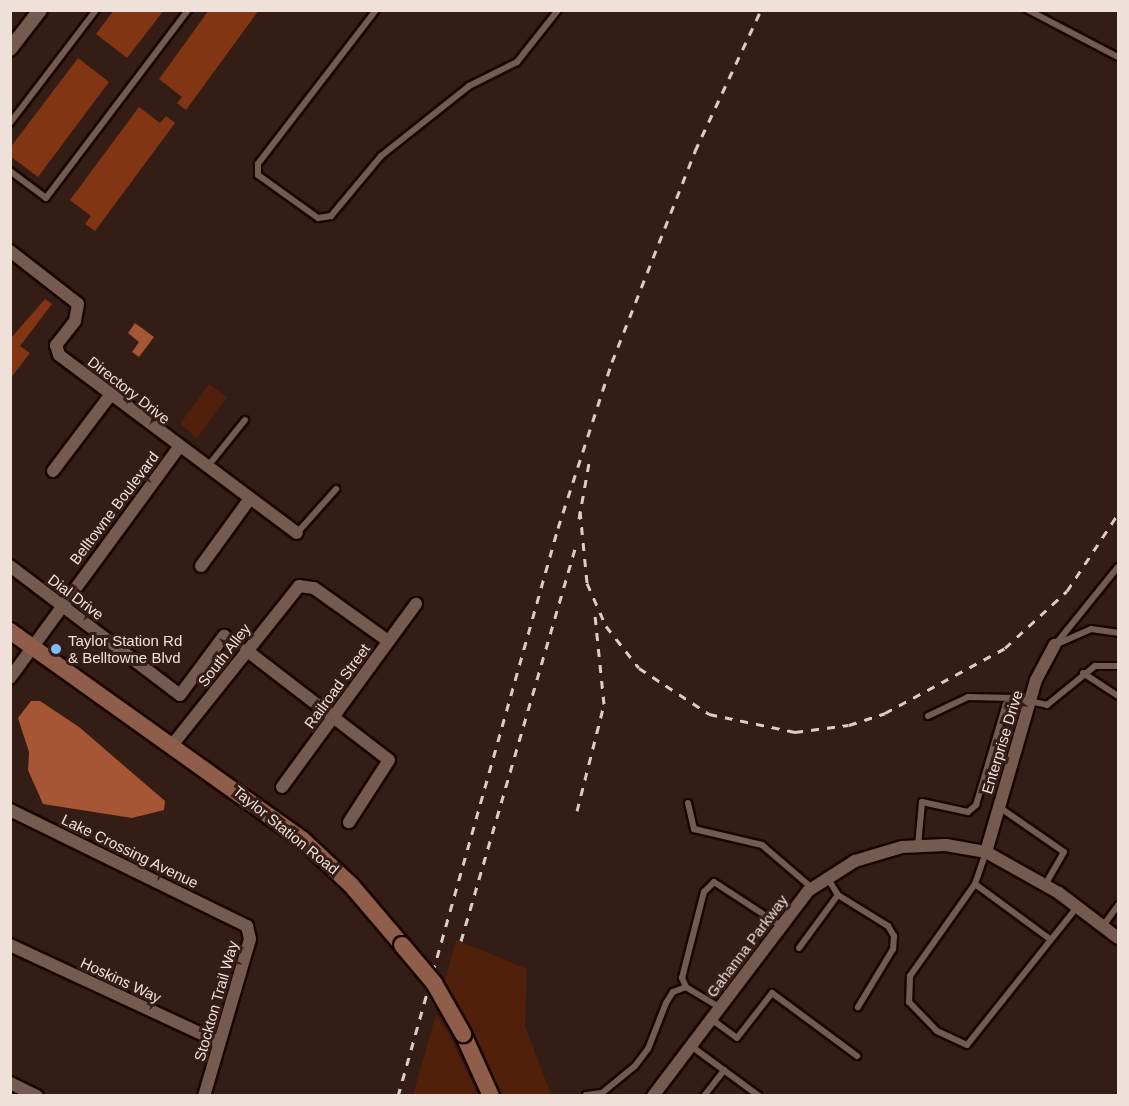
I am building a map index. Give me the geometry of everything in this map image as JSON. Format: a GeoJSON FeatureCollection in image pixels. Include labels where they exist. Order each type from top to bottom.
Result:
{"type":"FeatureCollection","features":[{"type":"Feature","properties":{"kind":"main road","name":"Taylor Station Road"},"geometry":{"type":"LineString","coordinates":[[10,631],[173,744],[325,858],[440,992],[463,1034],[490,1095]]}},
{"type":"Feature","properties":{"kind":"street"},"geometry":{"type":"LineString","coordinates":[[10,50],[40,10]]}},
{"type":"Feature","properties":{"kind":"street","name":"Directory Drive"},"geometry":{"type":"LineString","coordinates":[[10,251],[78,304],[78,313],[57,350],[179,447],[297,533]]}},
{"type":"Feature","properties":{"kind":"street"},"geometry":{"type":"LineString","coordinates":[[53,471],[111,394]]}},
{"type":"Feature","properties":{"kind":"street","name":"Belltowne Boulevard"},"geometry":{"type":"LineString","coordinates":[[10,678],[60,604],[179,447]]}},
{"type":"Feature","properties":{"kind":"street"},"geometry":{"type":"LineString","coordinates":[[201,566],[249,500]]}},
{"type":"Feature","properties":{"kind":"street","name":"Dial Drive"},"geometry":{"type":"LineString","coordinates":[[10,566],[180,695],[224,636]]}},
{"type":"Feature","properties":{"kind":"street","name":"South Alley"},"geometry":{"type":"LineString","coordinates":[[173,744],[299,586],[314,588],[388,641]]}},
{"type":"Feature","properties":{"kind":"street","name":"Railroad Street"},"geometry":{"type":"LineString","coordinates":[[282,787],[416,604]]}},
{"type":"Feature","properties":{"kind":"street","name":"Enterprise Drive"},"geometry":{"type":"LineString","coordinates":[[986,852],[1029,704],[1054,645]]}},
{"type":"Feature","properties":{"kind":"street"},"geometry":{"type":"LineString","coordinates":[[246,651],[389,760],[349,822]]}},
{"type":"Feature","properties":{"kind":"street","name":"Lake Crossing Avenue"},"geometry":{"type":"LineString","coordinates":[[10,810],[237,918]]}},
{"type":"Feature","properties":{"kind":"street","name":"Gahanna Parkway"},"geometry":{"type":"LineString","coordinates":[[653,1095],[780,925],[813,888],[855,861],[918,846],[986,852],[1045,885],[1119,938]]}},
{"type":"Feature","properties":{"kind":"street","name":"Stockton Trail Way"},"geometry":{"type":"LineString","coordinates":[[204,1095],[250,939],[247,926],[237,918]]}},
{"type":"Feature","properties":{"kind":"street","name":"Hoskins Way"},"geometry":{"type":"LineString","coordinates":[[10,945],[219,1042]]}},
{"type":"Feature","properties":{"kind":"street"},"geometry":{"type":"LineString","coordinates":[[10,1083],[37,1095]]}},
{"type":"Feature","properties":{"kind":"lane"},"geometry":{"type":"LineString","coordinates":[[10,123],[96,10]]}},
{"type":"Feature","properties":{"kind":"lane"},"geometry":{"type":"LineString","coordinates":[[10,171],[46,198],[189,10]]}},
{"type":"Feature","properties":{"kind":"lane"},"geometry":{"type":"LineString","coordinates":[[376,10],[258,164],[258,175],[318,218],[331,216],[381,156],[469,86],[517,62],[558,10]]}},
{"type":"Feature","properties":{"kind":"lane"},"geometry":{"type":"LineString","coordinates":[[1028,10],[1119,57]]}},
{"type":"Feature","properties":{"kind":"lane"},"geometry":{"type":"LineString","coordinates":[[207,468],[245,420]]}},
{"type":"Feature","properties":{"kind":"lane"},"geometry":{"type":"LineString","coordinates":[[297,533],[336,489]]}},
{"type":"Feature","properties":{"kind":"lane"},"geometry":{"type":"LineString","coordinates":[[1054,645],[1119,567]]}},
{"type":"Feature","properties":{"kind":"lane"},"geometry":{"type":"LineString","coordinates":[[1054,645],[1091,629],[1119,633]]}},
{"type":"Feature","properties":{"kind":"lane"},"geometry":{"type":"LineString","coordinates":[[928,717],[968,697],[1015,698],[1029,704],[1047,705],[1061,697],[1083,673],[1095,666],[1119,666]]}},
{"type":"Feature","properties":{"kind":"lane"},"geometry":{"type":"LineString","coordinates":[[1083,673],[1119,696]]}},
{"type":"Feature","properties":{"kind":"lane"},"geometry":{"type":"LineString","coordinates":[[918,846],[922,802],[968,812],[976,805],[1006,704],[1015,698]]}},
{"type":"Feature","properties":{"kind":"lane"},"geometry":{"type":"LineString","coordinates":[[687,803],[694,829],[762,845],[813,888]]}},
{"type":"Feature","properties":{"kind":"lane"},"geometry":{"type":"LineString","coordinates":[[998,807],[1064,852],[1045,885]]}},
{"type":"Feature","properties":{"kind":"lane"},"geometry":{"type":"LineString","coordinates":[[986,852],[975,884],[910,976],[909,1002],[937,1030],[967,1045],[1077,907]]}},
{"type":"Feature","properties":{"kind":"lane"},"geometry":{"type":"LineString","coordinates":[[828,879],[838,895],[894,936],[893,949],[858,1007]]}},
{"type":"Feature","properties":{"kind":"lane"},"geometry":{"type":"LineString","coordinates":[[719,1007],[686,987],[682,978],[702,903],[714,882],[780,925]]}},
{"type":"Feature","properties":{"kind":"lane"},"geometry":{"type":"LineString","coordinates":[[975,884],[1050,939]]}},
{"type":"Feature","properties":{"kind":"lane"},"geometry":{"type":"LineString","coordinates":[[799,948],[838,895]]}},
{"type":"Feature","properties":{"kind":"lane"},"geometry":{"type":"LineString","coordinates":[[1103,926],[1119,905]]}},
{"type":"Feature","properties":{"kind":"lane"},"geometry":{"type":"LineString","coordinates":[[586,1095],[602,1093],[635,1066],[648,1049],[666,1003],[673,992],[686,987]]}},
{"type":"Feature","properties":{"kind":"lane"},"geometry":{"type":"LineString","coordinates":[[711,1018],[737,1038],[771,993],[857,1056]]}},
{"type":"Feature","properties":{"kind":"lane"},"geometry":{"type":"LineString","coordinates":[[691,1045],[759,1095]]}},
{"type":"Feature","properties":{"kind":"lane"},"geometry":{"type":"LineString","coordinates":[[704,1095],[724,1070]]}},
{"type":"Feature","properties":{"kind":"shaded area"},"geometry":{"type":"Polygon","coordinates":[[[135,323],[154,337],[139,357],[132,352],[139,342],[128,333],[135,323]]]}},
{"type":"Feature","properties":{"kind":"shaded area"},"geometry":{"type":"Polygon","coordinates":[[[209,384],[227,397],[197,438],[180,424],[209,384]]]}},
{"type":"Feature","properties":{"kind":"shaded area"},"geometry":{"type":"Polygon","coordinates":[[[31,701],[40,701],[79,727],[165,801],[164,810],[132,818],[43,804],[28,770],[29,752],[18,718],[31,701]]]}},
{"type":"Feature","properties":{"kind":"shaded area"},"geometry":{"type":"Polygon","coordinates":[[[456,940],[527,969],[525,1026],[551,1095],[498,1095],[443,989],[456,940]]]}},
{"type":"Feature","properties":{"kind":"shaded area"},"geometry":{"type":"Polygon","coordinates":[[[436,1014],[451,1039],[478,1095],[413,1095],[436,1014]]]}},
{"type":"Feature","properties":{"kind":"building"},"geometry":{"type":"Polygon","coordinates":[[[114,10],[164,10],[127,58],[96,34],[114,10]]]}},
{"type":"Feature","properties":{"kind":"building"},"geometry":{"type":"Polygon","coordinates":[[[209,10],[259,10],[186,110],[177,103],[182,97],[159,79],[209,10]]]}},
{"type":"Feature","properties":{"kind":"building"},"geometry":{"type":"Polygon","coordinates":[[[78,58],[109,82],[38,177],[10,156],[10,148],[78,58]]]}},
{"type":"Feature","properties":{"kind":"building"},"geometry":{"type":"Polygon","coordinates":[[[139,107],[160,123],[166,116],[175,123],[95,231],[85,224],[91,216],[70,200],[139,107]]]}},
{"type":"Feature","properties":{"kind":"building"},"geometry":{"type":"Polygon","coordinates":[[[45,299],[52,304],[20,346],[30,353],[10,379],[10,339],[45,299]]]}},
{"type":"Feature","properties":{"kind":"railway"},"geometry":{"type":"LineString","coordinates":[[398,1096],[558,528],[612,362],[695,151],[761,10]]}},
{"type":"Feature","properties":{"kind":"railway"},"geometry":{"type":"LineString","coordinates":[[579,519],[590,457]]}},
{"type":"Feature","properties":{"kind":"railway"},"geometry":{"type":"LineString","coordinates":[[580,511],[587,583],[606,626],[639,668],[709,714],[795,732],[849,725],[885,713],[1005,648],[1067,591],[1118,514]]}},
{"type":"Feature","properties":{"kind":"railway"},"geometry":{"type":"LineString","coordinates":[[461,941],[576,546]]}},
{"type":"Feature","properties":{"kind":"railway"},"geometry":{"type":"LineString","coordinates":[[577,811],[604,704],[595,615]]}},
{"type":"Feature","properties":{"kind":"place","name":"Taylor Station Rd & Belltowne Blvd"},"geometry":{"type":"Point","coordinates":[56,649]}}]}
